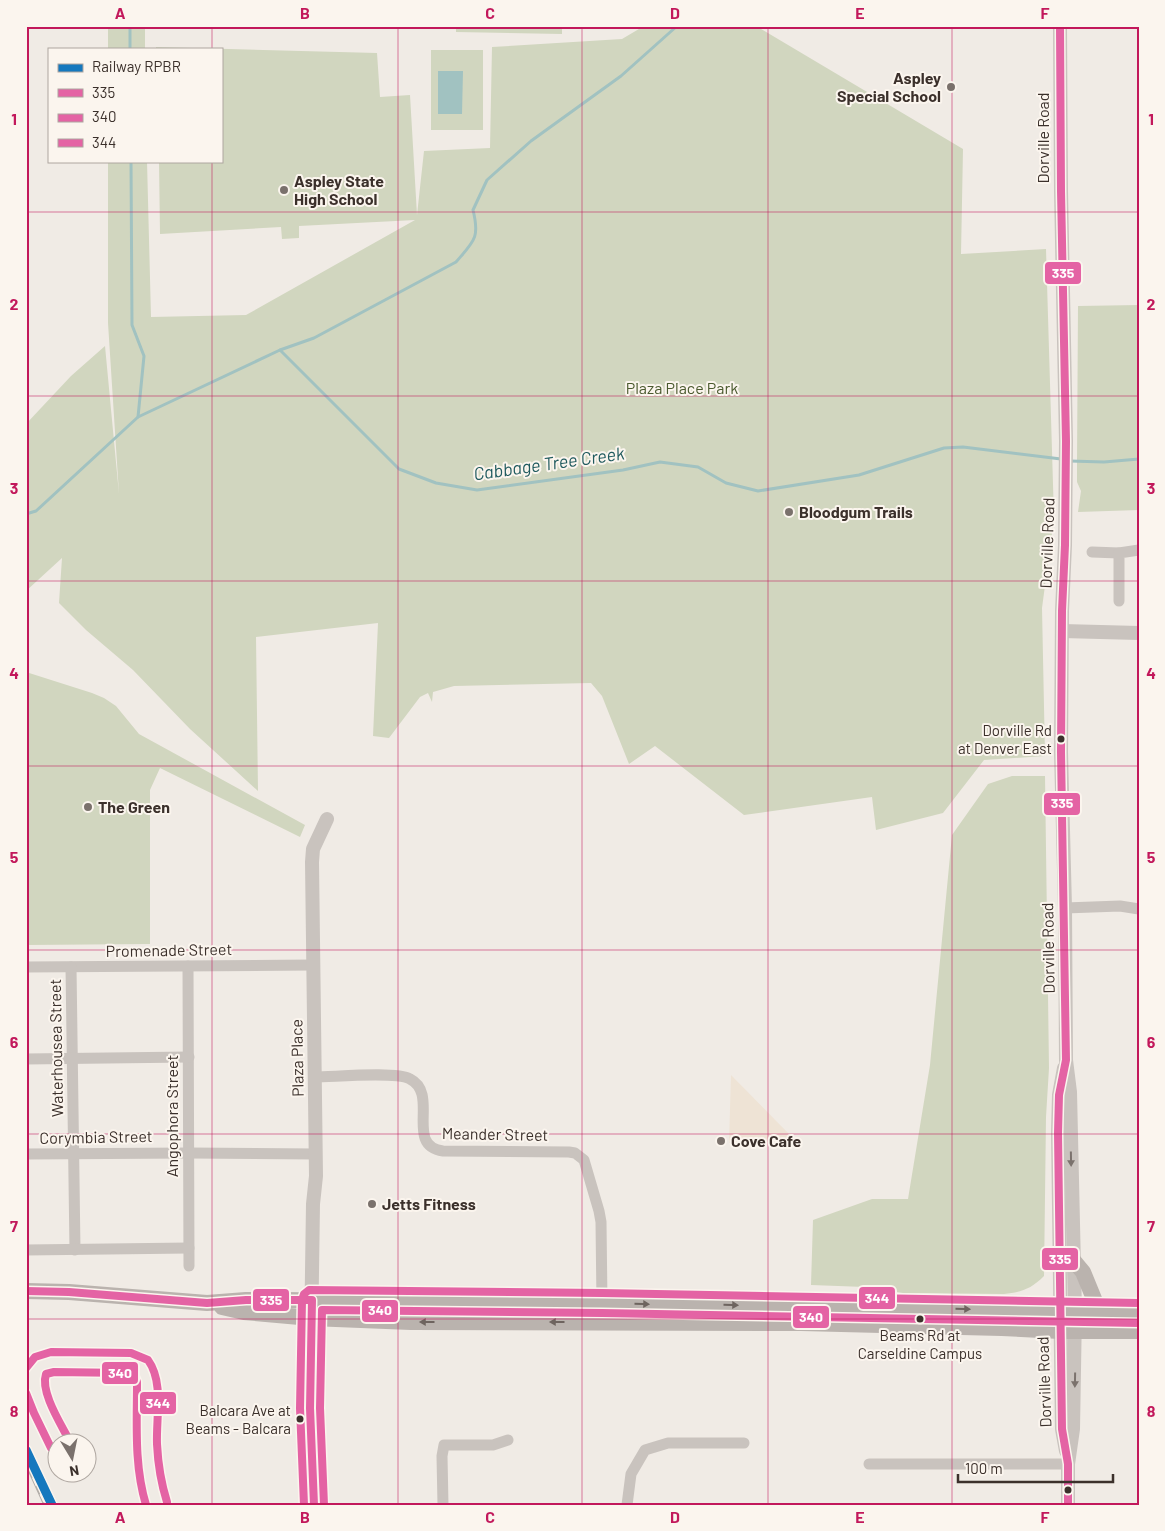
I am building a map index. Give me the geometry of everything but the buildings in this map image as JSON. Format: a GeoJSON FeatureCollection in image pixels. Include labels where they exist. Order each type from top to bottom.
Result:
{"type":"FeatureCollection","features":[{"type":"Feature","properties":{"kind":"main road"},"geometry":{"type":"LineString","coordinates":[[1073,1260],[1083,1272],[1099,1311]]}},
{"type":"Feature","properties":{"kind":"main road"},"geometry":{"type":"LineString","coordinates":[[26,1291],[68,1292],[207,1303],[246,1300],[312,1300],[1139,1312]]}},
{"type":"Feature","properties":{"kind":"main road"},"geometry":{"type":"LineString","coordinates":[[207,1303],[244,1312],[311,1318],[410,1322],[811,1323],[1068,1331],[1139,1331]]}},
{"type":"Feature","properties":{"kind":"street","name":"Dorville Road"},"geometry":{"type":"LineString","coordinates":[[1060,26],[1061,201],[1066,442],[1061,752],[1066,1060],[1070,1092],[1073,1260],[1068,1310]]}},
{"type":"Feature","properties":{"kind":"street"},"geometry":{"type":"LineString","coordinates":[[1092,552],[1119,553],[1139,550]]}},
{"type":"Feature","properties":{"kind":"street"},"geometry":{"type":"LineString","coordinates":[[1119,553],[1119,601]]}},
{"type":"Feature","properties":{"kind":"street"},"geometry":{"type":"LineString","coordinates":[[1062,631],[1139,633]]}},
{"type":"Feature","properties":{"kind":"street","name":"Plaza Place"},"geometry":{"type":"LineString","coordinates":[[314,1505],[310,1416],[313,1204],[316,1176],[312,862],[313,849],[327,819]]}},
{"type":"Feature","properties":{"kind":"street"},"geometry":{"type":"LineString","coordinates":[[1065,908],[1120,906],[1139,909]]}},
{"type":"Feature","properties":{"kind":"street","name":"Promenade Street"},"geometry":{"type":"LineString","coordinates":[[26,967],[313,965]]}},
{"type":"Feature","properties":{"kind":"street","name":"Angophora Street"},"geometry":{"type":"LineString","coordinates":[[188,966],[189,1266]]}},
{"type":"Feature","properties":{"kind":"street","name":"Waterhousea Street"},"geometry":{"type":"LineString","coordinates":[[72,967],[75,1250]]}},
{"type":"Feature","properties":{"kind":"street"},"geometry":{"type":"LineString","coordinates":[[26,1059],[188,1057]]}},
{"type":"Feature","properties":{"kind":"street","name":"Dorville Road"},"geometry":{"type":"LineString","coordinates":[[1066,1060],[1060,1084],[1058,1110],[1068,1310],[1062,1429],[1068,1464],[1068,1505]]}},
{"type":"Feature","properties":{"kind":"street","name":"Meander Street"},"geometry":{"type":"LineString","coordinates":[[314,1077],[398,1075],[412,1080],[417,1084],[422,1094],[425,1139],[435,1150],[443,1152],[569,1152],[580,1156],[586,1166],[601,1222],[602,1303]]}},
{"type":"Feature","properties":{"kind":"street","name":"Corymbia Street"},"geometry":{"type":"LineString","coordinates":[[26,1154],[316,1154]]}},
{"type":"Feature","properties":{"kind":"street"},"geometry":{"type":"LineString","coordinates":[[26,1250],[189,1248]]}},
{"type":"Feature","properties":{"kind":"street"},"geometry":{"type":"LineString","coordinates":[[442,1505],[442,1456],[444,1445],[493,1445],[508,1440]]}},
{"type":"Feature","properties":{"kind":"street"},"geometry":{"type":"LineString","coordinates":[[627,1505],[631,1474],[645,1450],[668,1443],[744,1444]]}},
{"type":"Feature","properties":{"kind":"street"},"geometry":{"type":"LineString","coordinates":[[869,1464],[1068,1464]]}},
{"type":"Feature","properties":{"kind":"green space"},"geometry":{"type":"Polygon","coordinates":[[[108,26],[145,26],[145,48],[108,48],[108,26]]]}},
{"type":"Feature","properties":{"kind":"green space"},"geometry":{"type":"Polygon","coordinates":[[[456,26],[562,26],[562,34],[456,32],[456,26]]]}},
{"type":"Feature","properties":{"kind":"green space","name":"Plaza Place Park"},"geometry":{"type":"Polygon","coordinates":[[[644,26],[756,26],[963,149],[961,254],[1046,249],[1054,518],[1042,608],[1045,756],[984,760],[943,813],[876,830],[872,797],[744,815],[655,746],[629,764],[602,696],[591,683],[454,686],[433,692],[432,702],[428,693],[420,697],[389,738],[373,736],[378,623],[256,637],[258,791],[190,729],[133,670],[86,630],[59,603],[62,558],[26,591],[26,424],[71,376],[105,346],[119,494],[108,323],[108,162],[147,162],[151,317],[246,315],[415,220],[299,226],[299,238],[282,239],[281,227],[160,234],[159,162],[222,162],[222,49],[377,53],[380,97],[410,95],[417,215],[424,151],[490,148],[492,47],[622,39],[644,26]]]}},
{"type":"Feature","properties":{"kind":"green space","name":"Plaza Place Park"},"geometry":{"type":"Polygon","coordinates":[[[156,47],[193,48],[156,48],[156,47]]]}},
{"type":"Feature","properties":{"kind":"green space"},"geometry":{"type":"Polygon","coordinates":[[[431,50],[483,50],[483,130],[431,130],[431,50]]]}},
{"type":"Feature","properties":{"kind":"green space"},"geometry":{"type":"Polygon","coordinates":[[[1139,305],[1139,510],[1078,512],[1081,491],[1077,482],[1078,306],[1139,305]]]}},
{"type":"Feature","properties":{"kind":"green space","name":"The Green"},"geometry":{"type":"Polygon","coordinates":[[[26,672],[104,698],[116,706],[139,734],[305,825],[300,837],[160,768],[150,790],[150,944],[26,945],[26,672]]]}},
{"type":"Feature","properties":{"kind":"green space"},"geometry":{"type":"Polygon","coordinates":[[[1012,776],[1045,776],[1049,1068],[1046,1117],[1044,1276],[1026,1289],[1004,1294],[903,1293],[865,1287],[811,1285],[813,1220],[872,1199],[908,1199],[930,1065],[952,835],[988,784],[1012,776]]]}},
{"type":"Feature","properties":{"kind":"shaded area"},"geometry":{"type":"Polygon","coordinates":[[[731,1075],[790,1135],[789,1145],[729,1143],[731,1075]]]}},
{"type":"Feature","properties":{"kind":"water"},"geometry":{"type":"Polygon","coordinates":[[[438,71],[463,71],[462,114],[438,114],[438,71]]]}},
{"type":"Feature","properties":{"kind":"waterway"},"geometry":{"type":"LineString","coordinates":[[130,26],[130,48]]}},
{"type":"Feature","properties":{"kind":"waterway"},"geometry":{"type":"LineString","coordinates":[[26,514],[36,511],[138,417],[280,350],[314,338],[456,262],[474,239],[476,227],[473,210],[487,180],[531,141],[621,76],[677,26]]}},
{"type":"Feature","properties":{"kind":"waterway"},"geometry":{"type":"LineString","coordinates":[[131,162],[132,325],[144,356],[138,417]]}},
{"type":"Feature","properties":{"kind":"waterway","name":"Cabbage Tree Creek"},"geometry":{"type":"LineString","coordinates":[[280,350],[399,469],[436,483],[477,490],[623,470],[660,462],[698,467],[726,483],[758,491],[859,475],[944,448],[963,447],[1061,459]]}},
{"type":"Feature","properties":{"kind":"waterway","name":"Cabbage Tree Creek"},"geometry":{"type":"LineString","coordinates":[[1070,461],[1104,462],[1139,459]]}},
{"type":"Feature","properties":{"kind":"railway"},"geometry":{"type":"LineString","coordinates":[[26,1461],[46,1505]]}},
{"type":"Feature","properties":{"kind":"rail line","name":"RPBR"},"geometry":{"type":"LineString","coordinates":[[26,1450],[52,1505]]}},
{"type":"Feature","properties":{"kind":"transit line","name":"335"},"geometry":{"type":"LineString","coordinates":[[1060,26],[1066,441],[1061,752],[1066,1060],[1059,1095],[1058,1133],[1062,1429],[1068,1464],[1068,1505]]}},
{"type":"Feature","properties":{"kind":"transit line","name":"344"},"geometry":{"type":"LineString","coordinates":[[304,1505],[300,1408],[302,1300],[304,1294],[309,1290],[602,1293],[1139,1303]]}},
{"type":"Feature","properties":{"kind":"transit line","name":"335"},"geometry":{"type":"LineString","coordinates":[[26,1291],[69,1292],[207,1303],[246,1300],[312,1300],[310,1408],[314,1505]]}},
{"type":"Feature","properties":{"kind":"transit line","name":"340"},"geometry":{"type":"LineString","coordinates":[[324,1505],[320,1408],[322,1310],[1139,1323]]}},
{"type":"Feature","properties":{"kind":"transit line","name":"344"},"geometry":{"type":"LineString","coordinates":[[26,1368],[35,1357],[51,1352],[131,1353],[148,1360],[153,1369],[158,1389],[157,1451],[161,1481],[167,1502]]}},
{"type":"Feature","properties":{"kind":"transit line","name":"340"},"geometry":{"type":"LineString","coordinates":[[66,1434],[46,1390],[46,1374],[54,1372],[128,1373],[134,1375],[137,1382],[138,1460],[146,1505]]}},
{"type":"Feature","properties":{"kind":"transit line","name":"344"},"geometry":{"type":"LineString","coordinates":[[26,1393],[48,1442]]}},
{"type":"Feature","properties":{"kind":"place","name":"Aspley Special School"},"geometry":{"type":"Point","coordinates":[951,87]}},
{"type":"Feature","properties":{"kind":"place","name":"Aspley State High School"},"geometry":{"type":"Point","coordinates":[284,190]}},
{"type":"Feature","properties":{"kind":"place","name":"Bloodgum Trails"},"geometry":{"type":"Point","coordinates":[789,512]}},
{"type":"Feature","properties":{"kind":"place","name":"Dorville Rd at Denver East"},"geometry":{"type":"Point","coordinates":[1061,739]}},
{"type":"Feature","properties":{"kind":"place","name":"The Green"},"geometry":{"type":"Point","coordinates":[88,807]}},
{"type":"Feature","properties":{"kind":"place","name":"Cove Cafe"},"geometry":{"type":"Point","coordinates":[721,1141]}},
{"type":"Feature","properties":{"kind":"place","name":"Jetts Fitness"},"geometry":{"type":"Point","coordinates":[372,1204]}},
{"type":"Feature","properties":{"kind":"place","name":"Beams Rd at Carseldine Campus"},"geometry":{"type":"Point","coordinates":[920,1319]}},
{"type":"Feature","properties":{"kind":"place","name":"Balcara Ave at Beams - Balcara"},"geometry":{"type":"Point","coordinates":[300,1419]}}]}
